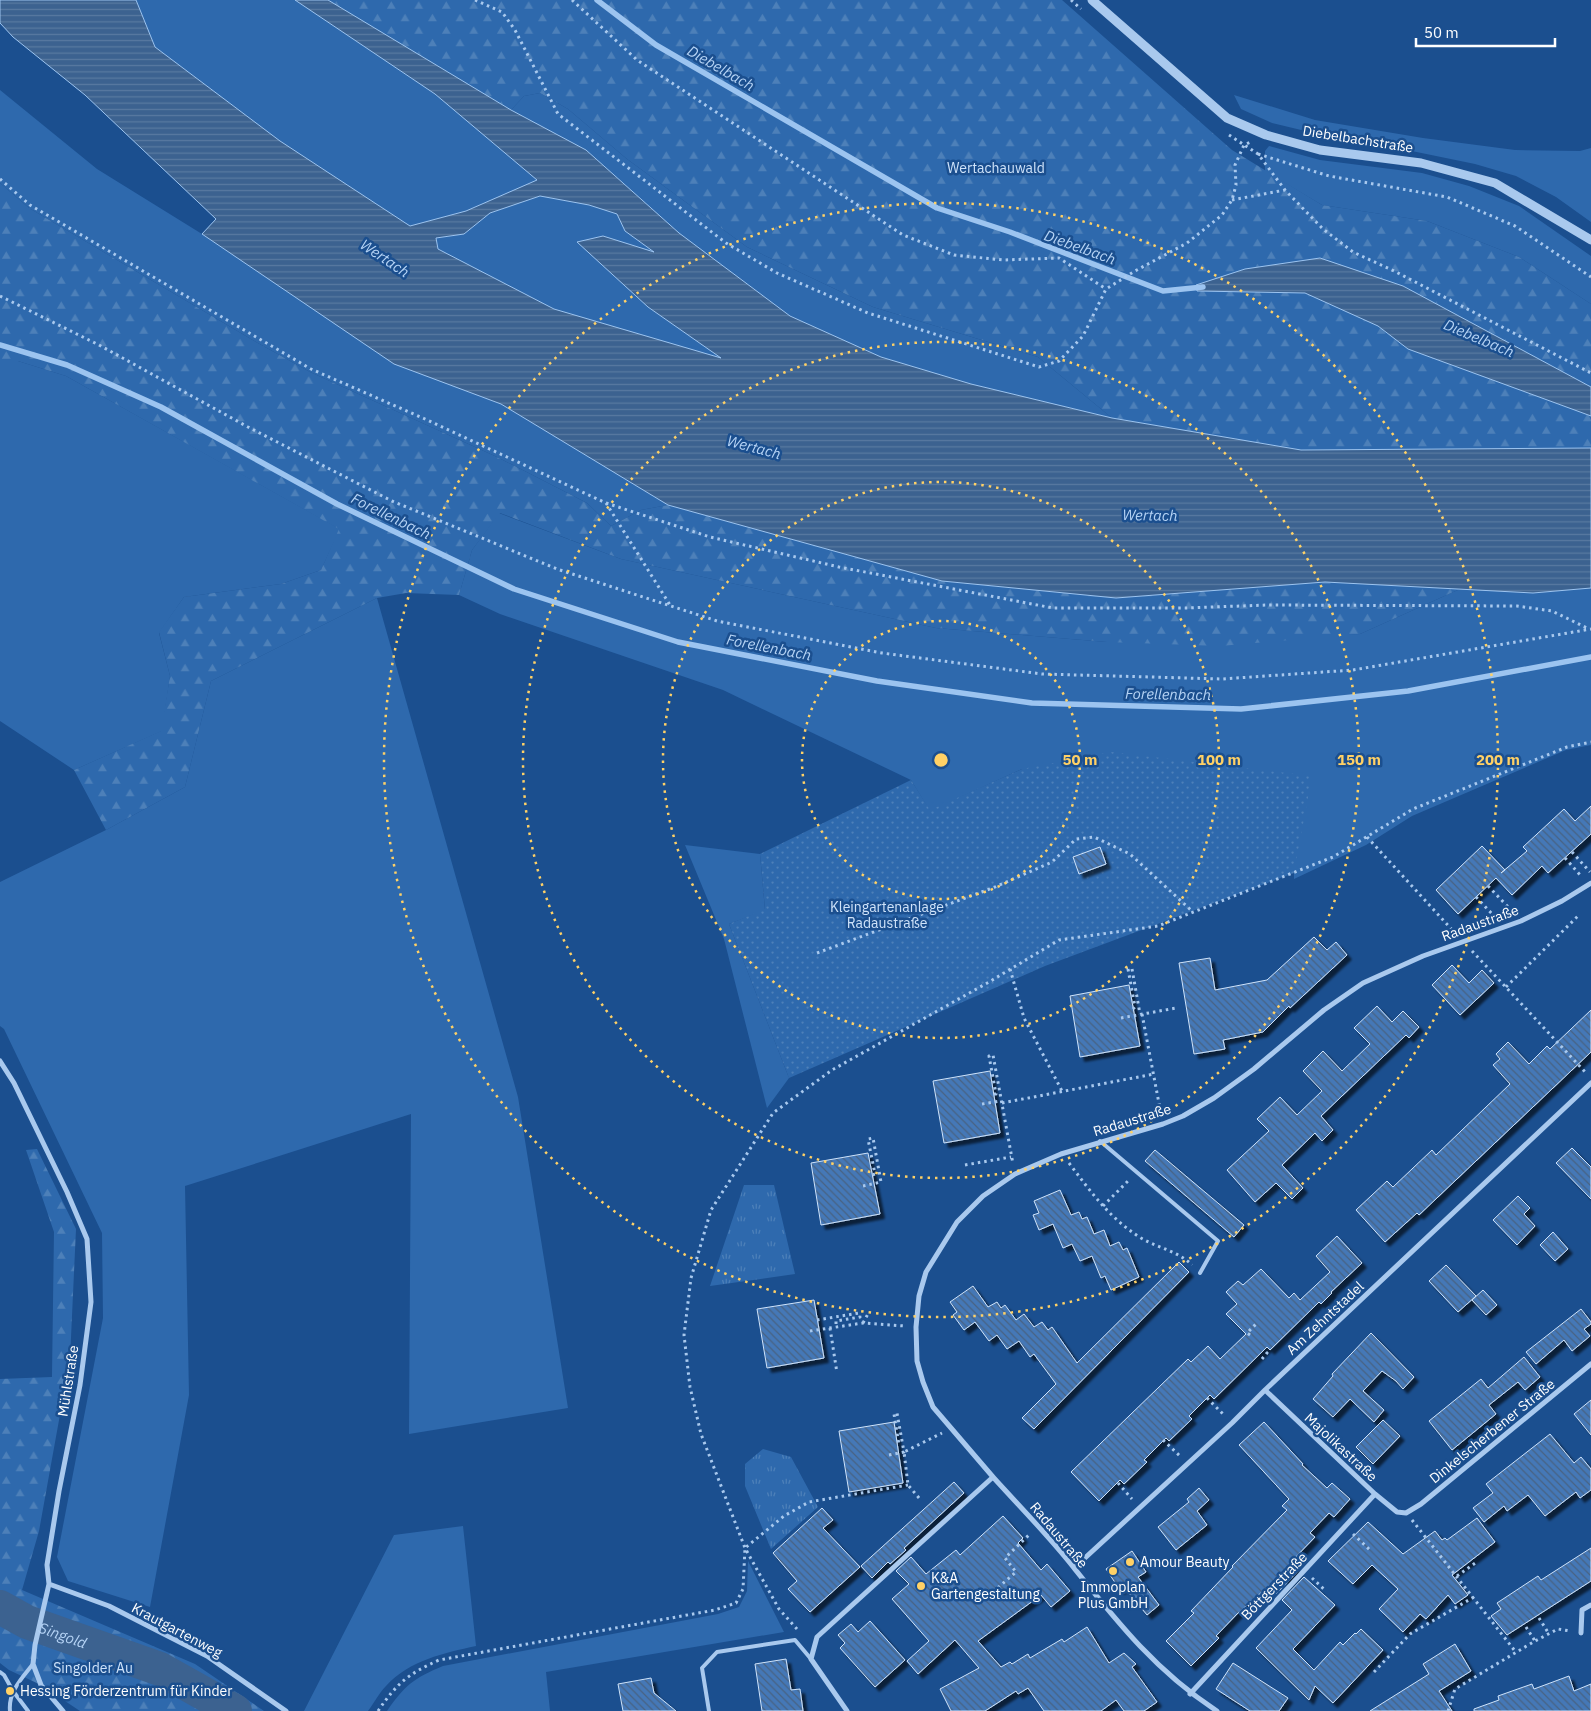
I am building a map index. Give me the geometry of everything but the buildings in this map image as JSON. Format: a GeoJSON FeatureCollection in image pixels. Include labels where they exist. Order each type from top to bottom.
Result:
{"type":"FeatureCollection","features":[{"type":"Feature","properties":{"kind":"street","name":"Diebelbachstraße"},"geometry":{"type":"LineString","coordinates":[[1092,0],[1227,118],[1266,135],[1320,150],[1421,163],[1495,183],[1591,240]]}},
{"type":"Feature","properties":{"kind":"street","name":"Radaustraße"},"geometry":{"type":"LineString","coordinates":[[1217,1711],[1190,1694],[1132,1639],[1074,1568],[933,1407],[917,1360],[916,1327],[918,1296],[926,1272],[937,1251],[957,1222],[983,1196],[1015,1174],[1061,1154],[1163,1124],[1183,1116],[1214,1098],[1254,1069],[1324,1010],[1363,983],[1423,956],[1521,921],[1590,884]]}},
{"type":"Feature","properties":{"kind":"street","name":"Mühlstraße"},"geometry":{"type":"LineString","coordinates":[[0,1061],[14,1083],[67,1192],[87,1240],[91,1302],[80,1385],[59,1490],[47,1565],[49,1584],[34,1645],[33,1664],[42,1685],[63,1711]]}},
{"type":"Feature","properties":{"kind":"street","name":"Am Zehntstadel"},"geometry":{"type":"LineString","coordinates":[[1074,1568],[1232,1423],[1591,1083]]}},
{"type":"Feature","properties":{"kind":"street","name":"Dinkelscherbener Straße"},"geometry":{"type":"LineString","coordinates":[[1406,1512],[1421,1504],[1591,1364]]}},
{"type":"Feature","properties":{"kind":"street","name":"Majolikastraße"},"geometry":{"type":"LineString","coordinates":[[1265,1390],[1375,1494],[1397,1512],[1406,1512]]}},
{"type":"Feature","properties":{"kind":"street"},"geometry":{"type":"LineString","coordinates":[[846,1711],[811,1659],[817,1637],[993,1476]]}},
{"type":"Feature","properties":{"kind":"street","name":"Böttgerstraße"},"geometry":{"type":"LineString","coordinates":[[1190,1694],[1375,1494]]}},
{"type":"Feature","properties":{"kind":"street","name":"Krautgartenweg"},"geometry":{"type":"LineString","coordinates":[[49,1584],[108,1606],[207,1656],[286,1711]]}},
{"type":"Feature","properties":{"kind":"street"},"geometry":{"type":"LineString","coordinates":[[1581,1633],[1582,1610],[1591,1605]]}},
{"type":"Feature","properties":{"kind":"lane"},"geometry":{"type":"LineString","coordinates":[[1100,1141],[1218,1240],[1200,1273]]}},
{"type":"Feature","properties":{"kind":"lane"},"geometry":{"type":"LineString","coordinates":[[709,1711],[702,1668],[718,1652],[795,1640],[811,1659]]}},
{"type":"Feature","properties":{"kind":"lane"},"geometry":{"type":"LineString","coordinates":[[10,1711],[13,1691],[33,1664]]}},
{"type":"Feature","properties":{"kind":"lane"},"geometry":{"type":"LineString","coordinates":[[0,1672],[28,1711]]}},
{"type":"Feature","properties":{"kind":"path"},"geometry":{"type":"LineString","coordinates":[[475,0],[502,12],[515,30],[558,114],[726,243],[777,273],[868,313],[1039,366],[1060,361],[1083,336],[1106,290],[1119,280],[1186,243],[1222,215],[1232,200],[1236,186],[1235,165],[1244,145],[1258,154],[1329,176],[1447,197],[1515,226],[1591,277]]}},
{"type":"Feature","properties":{"kind":"path"},"geometry":{"type":"LineString","coordinates":[[572,0],[637,60],[903,235],[954,255],[1003,260],[1059,258],[1106,290]]}},
{"type":"Feature","properties":{"kind":"path"},"geometry":{"type":"LineString","coordinates":[[1258,154],[1285,190],[1323,229],[1353,252],[1394,271],[1591,373]]}},
{"type":"Feature","properties":{"kind":"path"},"geometry":{"type":"LineString","coordinates":[[0,179],[30,205],[311,369],[425,419],[606,504],[710,537],[839,567],[1052,608],[1184,608],[1268,605],[1517,606],[1552,611],[1590,629]]}},
{"type":"Feature","properties":{"kind":"path"},"geometry":{"type":"LineString","coordinates":[[1232,200],[1285,190]]}},
{"type":"Feature","properties":{"kind":"path"},"geometry":{"type":"LineString","coordinates":[[0,296],[99,345],[248,427],[392,501],[557,570],[717,620],[901,656],[1042,674],[1222,679],[1354,670],[1590,629]]}},
{"type":"Feature","properties":{"kind":"path"},"geometry":{"type":"LineString","coordinates":[[606,504],[670,606]]}},
{"type":"Feature","properties":{"kind":"path"},"geometry":{"type":"LineString","coordinates":[[798,1631],[779,1610],[745,1548],[701,1434],[690,1387],[684,1335],[691,1278],[712,1210],[773,1113],[832,1070],[1059,940],[1158,926],[1334,857],[1412,809],[1567,747],[1591,742]]}},
{"type":"Feature","properties":{"kind":"path"},"geometry":{"type":"LineString","coordinates":[[817,953],[995,887],[1052,862],[1076,839],[1094,837],[1130,854],[1193,912]]}},
{"type":"Feature","properties":{"kind":"path"},"geometry":{"type":"LineString","coordinates":[[1366,837],[1591,1078]]}},
{"type":"Feature","properties":{"kind":"path"},"geometry":{"type":"LineString","coordinates":[[1572,852],[1591,873]]}},
{"type":"Feature","properties":{"kind":"path"},"geometry":{"type":"LineString","coordinates":[[1565,858],[1590,884]]}},
{"type":"Feature","properties":{"kind":"path"},"geometry":{"type":"LineString","coordinates":[[1488,886],[1521,921]]}},
{"type":"Feature","properties":{"kind":"path"},"geometry":{"type":"LineString","coordinates":[[1476,897],[1505,927]]}},
{"type":"Feature","properties":{"kind":"path"},"geometry":{"type":"LineString","coordinates":[[1506,987],[1578,916]]}},
{"type":"Feature","properties":{"kind":"path"},"geometry":{"type":"LineString","coordinates":[[1010,969],[1024,1018],[1062,1091]]}},
{"type":"Feature","properties":{"kind":"path"},"geometry":{"type":"LineString","coordinates":[[1133,1009],[1135,1007],[1128,969],[1132,969],[1163,1124]]}},
{"type":"Feature","properties":{"kind":"path"},"geometry":{"type":"LineString","coordinates":[[1121,1018],[1176,1008]]}},
{"type":"Feature","properties":{"kind":"path"},"geometry":{"type":"LineString","coordinates":[[994,1094],[996,1094],[989,1056],[993,1055],[1015,1174]]}},
{"type":"Feature","properties":{"kind":"path"},"geometry":{"type":"LineString","coordinates":[[982,1104],[1154,1074]]}},
{"type":"Feature","properties":{"kind":"path"},"geometry":{"type":"LineString","coordinates":[[862,1186],[881,1182],[873,1138],[868,1139],[875,1174],[872,1175]]}},
{"type":"Feature","properties":{"kind":"path"},"geometry":{"type":"LineString","coordinates":[[1061,1154],[1109,1214],[1142,1238],[1184,1257],[1200,1273]]}},
{"type":"Feature","properties":{"kind":"path"},"geometry":{"type":"LineString","coordinates":[[966,1165],[1011,1157]]}},
{"type":"Feature","properties":{"kind":"path"},"geometry":{"type":"LineString","coordinates":[[1103,1206],[1136,1173]]}},
{"type":"Feature","properties":{"kind":"path"},"geometry":{"type":"LineString","coordinates":[[863,1323],[869,1312]]}},
{"type":"Feature","properties":{"kind":"path"},"geometry":{"type":"LineString","coordinates":[[817,1320],[859,1313],[860,1318],[836,1321],[836,1327]]}},
{"type":"Feature","properties":{"kind":"path"},"geometry":{"type":"LineString","coordinates":[[810,1331],[863,1323],[916,1327]]}},
{"type":"Feature","properties":{"kind":"path"},"geometry":{"type":"LineString","coordinates":[[1250,1335],[1247,1333],[1257,1323]]}},
{"type":"Feature","properties":{"kind":"path"},"geometry":{"type":"LineString","coordinates":[[830,1328],[837,1372]]}},
{"type":"Feature","properties":{"kind":"path"},"geometry":{"type":"LineString","coordinates":[[1262,1359],[1266,1353],[1264,1351]]}},
{"type":"Feature","properties":{"kind":"path"},"geometry":{"type":"LineString","coordinates":[[1207,1398],[1232,1423]]}},
{"type":"Feature","properties":{"kind":"path"},"geometry":{"type":"LineString","coordinates":[[897,1445],[899,1445],[894,1414],[897,1414],[908,1485],[919,1498]]}},
{"type":"Feature","properties":{"kind":"path"},"geometry":{"type":"LineString","coordinates":[[889,1455],[904,1452],[951,1429]]}},
{"type":"Feature","properties":{"kind":"path"},"geometry":{"type":"LineString","coordinates":[[1163,1440],[1188,1464]]}},
{"type":"Feature","properties":{"kind":"path"},"geometry":{"type":"LineString","coordinates":[[1118,1483],[1141,1508]]}},
{"type":"Feature","properties":{"kind":"path"},"geometry":{"type":"LineString","coordinates":[[378,1711],[393,1689],[416,1671],[439,1660],[715,1610],[736,1603],[743,1589],[745,1548],[784,1516],[808,1502],[908,1485]]}},
{"type":"Feature","properties":{"kind":"path"},"geometry":{"type":"LineString","coordinates":[[1406,1512],[1515,1651]]}},
{"type":"Feature","properties":{"kind":"path"},"geometry":{"type":"LineString","coordinates":[[993,1592],[1016,1572],[1005,1558],[1038,1527]]}},
{"type":"Feature","properties":{"kind":"path"},"geometry":{"type":"LineString","coordinates":[[1345,1527],[1370,1551]]}},
{"type":"Feature","properties":{"kind":"path"},"geometry":{"type":"LineString","coordinates":[[1457,1576],[1478,1561]]}},
{"type":"Feature","properties":{"kind":"path"},"geometry":{"type":"LineString","coordinates":[[1305,1571],[1326,1591]]}},
{"type":"Feature","properties":{"kind":"path"},"geometry":{"type":"LineString","coordinates":[[1374,1672],[1410,1634],[1474,1597]]}},
{"type":"Feature","properties":{"kind":"path"},"geometry":{"type":"LineString","coordinates":[[1539,1618],[1549,1634]]}},
{"type":"Feature","properties":{"kind":"path"},"geometry":{"type":"LineString","coordinates":[[1526,1626],[1535,1641]]}},
{"type":"Feature","properties":{"kind":"path"},"geometry":{"type":"LineString","coordinates":[[1448,1711],[1455,1689],[1515,1651],[1558,1629],[1581,1633]]}},
{"type":"Feature","properties":{"kind":"green space"},"geometry":{"type":"Polygon","coordinates":[[[136,0],[295,0],[435,94],[538,180],[466,211],[410,226],[280,141],[155,47],[136,0]]]}},
{"type":"Feature","properties":{"kind":"green space","name":"Wertachauwald"},"geometry":{"type":"Polygon","coordinates":[[[328,0],[1062,0],[1232,150],[1322,205],[1427,221],[1519,257],[1591,304],[1591,387],[1403,286],[1288,292],[1305,293],[1378,326],[1408,349],[1591,416],[1591,448],[1301,450],[1112,418],[1038,357],[873,307],[747,247],[627,159],[568,109],[540,93],[524,96],[511,110],[328,0]]]}},
{"type":"Feature","properties":{"kind":"green space"},"geometry":{"type":"Polygon","coordinates":[[[0,90],[97,169],[202,234],[394,363],[501,404],[668,505],[641,510],[611,526],[587,503],[497,457],[310,372],[29,208],[0,183],[0,90]]]}},
{"type":"Feature","properties":{"kind":"green space"},"geometry":{"type":"Polygon","coordinates":[[[540,93],[568,109],[627,159],[747,247],[873,307],[1038,357],[1112,418],[971,384],[881,357],[790,316],[679,233],[586,150],[511,110],[524,96],[540,93]]]}},
{"type":"Feature","properties":{"kind":"green space"},"geometry":{"type":"Polygon","coordinates":[[[1234,95],[1315,120],[1423,138],[1515,150],[1580,151],[1591,148],[1591,222],[1556,197],[1516,176],[1475,164],[1402,149],[1347,141],[1272,123],[1241,109],[1234,95]]]}},
{"type":"Feature","properties":{"kind":"green space"},"geometry":{"type":"Polygon","coordinates":[[[1269,146],[1320,160],[1422,173],[1469,186],[1519,206],[1591,256],[1591,304],[1519,257],[1427,221],[1322,205],[1265,171],[1265,151],[1269,146]]]}},
{"type":"Feature","properties":{"kind":"green space"},"geometry":{"type":"Polygon","coordinates":[[[0,183],[29,208],[256,342],[310,372],[497,457],[587,503],[611,526],[641,510],[668,505],[942,581],[1116,598],[1325,582],[1460,589],[1360,634],[1220,646],[1107,642],[936,628],[621,559],[500,513],[472,550],[459,595],[406,593],[377,598],[211,681],[185,787],[106,830],[74,770],[161,731],[170,676],[159,632],[184,597],[281,584],[321,570],[339,529],[66,376],[18,361],[0,361],[0,183]]]}},
{"type":"Feature","properties":{"kind":"green space"},"geometry":{"type":"Polygon","coordinates":[[[540,196],[589,205],[617,214],[625,231],[655,253],[603,236],[648,307],[723,359],[554,309],[438,249],[436,238],[464,234],[490,213],[540,196]]]}},
{"type":"Feature","properties":{"kind":"green space"},"geometry":{"type":"Polygon","coordinates":[[[0,361],[18,361],[66,376],[340,529],[321,570],[281,584],[184,597],[159,633],[170,676],[162,731],[74,770],[0,721],[0,361]]]}},
{"type":"Feature","properties":{"kind":"green space"},"geometry":{"type":"Polygon","coordinates":[[[499,513],[621,559],[936,628],[1107,642],[1360,634],[1460,589],[1533,593],[1591,588],[1591,745],[1566,750],[1412,816],[1366,845],[1294,879],[1294,873],[1022,769],[930,811],[911,780],[723,690],[500,614],[459,595],[472,550],[499,513]]]}},
{"type":"Feature","properties":{"kind":"green space"},"geometry":{"type":"Polygon","coordinates":[[[377,598],[518,1097],[568,1408],[409,1434],[411,1114],[185,1186],[189,1395],[150,1607],[68,1581],[57,1557],[103,1318],[102,1233],[4,1029],[0,1026],[0,882],[106,830],[185,787],[211,681],[377,598]]]}},
{"type":"Feature","properties":{"kind":"green space","name":"Kleingartenanlage Radaustraße"},"geometry":{"type":"Polygon","coordinates":[[[1111,752],[1312,776],[1294,873],[1045,966],[789,1078],[729,924],[765,909],[760,854],[911,780],[930,810],[1022,769],[1111,752]]]}},
{"type":"Feature","properties":{"kind":"green space"},"geometry":{"type":"Polygon","coordinates":[[[685,845],[760,854],[765,910],[729,924],[789,1078],[767,1108],[724,939],[685,845]]]}},
{"type":"Feature","properties":{"kind":"green space","name":"Singolder Au"},"geometry":{"type":"Polygon","coordinates":[[[37,1149],[76,1229],[70,1359],[39,1531],[22,1590],[195,1664],[264,1711],[80,1711],[41,1685],[9,1670],[0,1663],[0,1379],[52,1377],[54,1232],[26,1150],[37,1149]]]}},
{"type":"Feature","properties":{"kind":"green space"},"geometry":{"type":"Polygon","coordinates":[[[744,1185],[774,1185],[795,1274],[710,1286],[744,1185]]]}},
{"type":"Feature","properties":{"kind":"green space"},"geometry":{"type":"Polygon","coordinates":[[[763,1449],[791,1457],[818,1507],[771,1549],[745,1486],[745,1464],[763,1449]]]}},
{"type":"Feature","properties":{"kind":"green space"},"geometry":{"type":"Polygon","coordinates":[[[463,1526],[476,1646],[428,1659],[406,1670],[395,1677],[383,1689],[368,1711],[304,1711],[394,1535],[463,1526]]]}},
{"type":"Feature","properties":{"kind":"green space"},"geometry":{"type":"Polygon","coordinates":[[[748,1561],[784,1632],[546,1672],[550,1711],[387,1711],[411,1683],[443,1666],[718,1614],[739,1607],[747,1591],[748,1561]]]}},
{"type":"Feature","properties":{"kind":"water","name":"Wertach"},"geometry":{"type":"Polygon","coordinates":[[[0,0],[136,0],[155,47],[280,141],[410,226],[466,211],[537,180],[435,94],[295,0],[328,0],[511,110],[586,150],[679,233],[790,316],[881,357],[971,384],[1112,418],[1301,450],[1591,448],[1591,588],[1533,593],[1325,582],[1116,598],[942,581],[668,505],[501,404],[394,364],[202,234],[216,219],[85,95],[13,37],[0,23],[0,0]],[[540,196],[490,213],[464,234],[436,238],[438,249],[554,309],[721,358],[648,307],[577,242],[603,236],[654,252],[625,231],[617,214],[589,205],[540,196]]]}},
{"type":"Feature","properties":{"kind":"water"},"geometry":{"type":"Polygon","coordinates":[[[1320,258],[1403,286],[1591,387],[1591,416],[1408,349],[1378,326],[1305,293],[1197,291],[1196,285],[1245,269],[1320,258]]]}},
{"type":"Feature","properties":{"kind":"waterway","name":"Diebelbach"},"geometry":{"type":"LineString","coordinates":[[597,0],[656,45],[937,208],[1010,232],[1163,291],[1203,287]]}},
{"type":"Feature","properties":{"kind":"waterway","name":"Forellenbach"},"geometry":{"type":"LineString","coordinates":[[0,345],[67,365],[161,407],[337,504],[514,589],[678,642],[877,681],[1032,703],[1241,709],[1408,691],[1591,657]]}},
{"type":"Feature","properties":{"kind":"waterway","name":"Singold"},"geometry":{"type":"LineString","coordinates":[[0,1607],[27,1622],[160,1669],[235,1711]]}},
{"type":"Feature","properties":{"kind":"place","name":"Amour Beauty"},"geometry":{"type":"Point","coordinates":[1130,1562]}},
{"type":"Feature","properties":{"kind":"place","name":"Immoplan Plus GmbH"},"geometry":{"type":"Point","coordinates":[1113,1571]}},
{"type":"Feature","properties":{"kind":"place","name":"K&A Gartengestaltung"},"geometry":{"type":"Point","coordinates":[921,1586]}},
{"type":"Feature","properties":{"kind":"place","name":"Hessing Förderzentrum für Kinder"},"geometry":{"type":"Point","coordinates":[10,1691]}}]}
